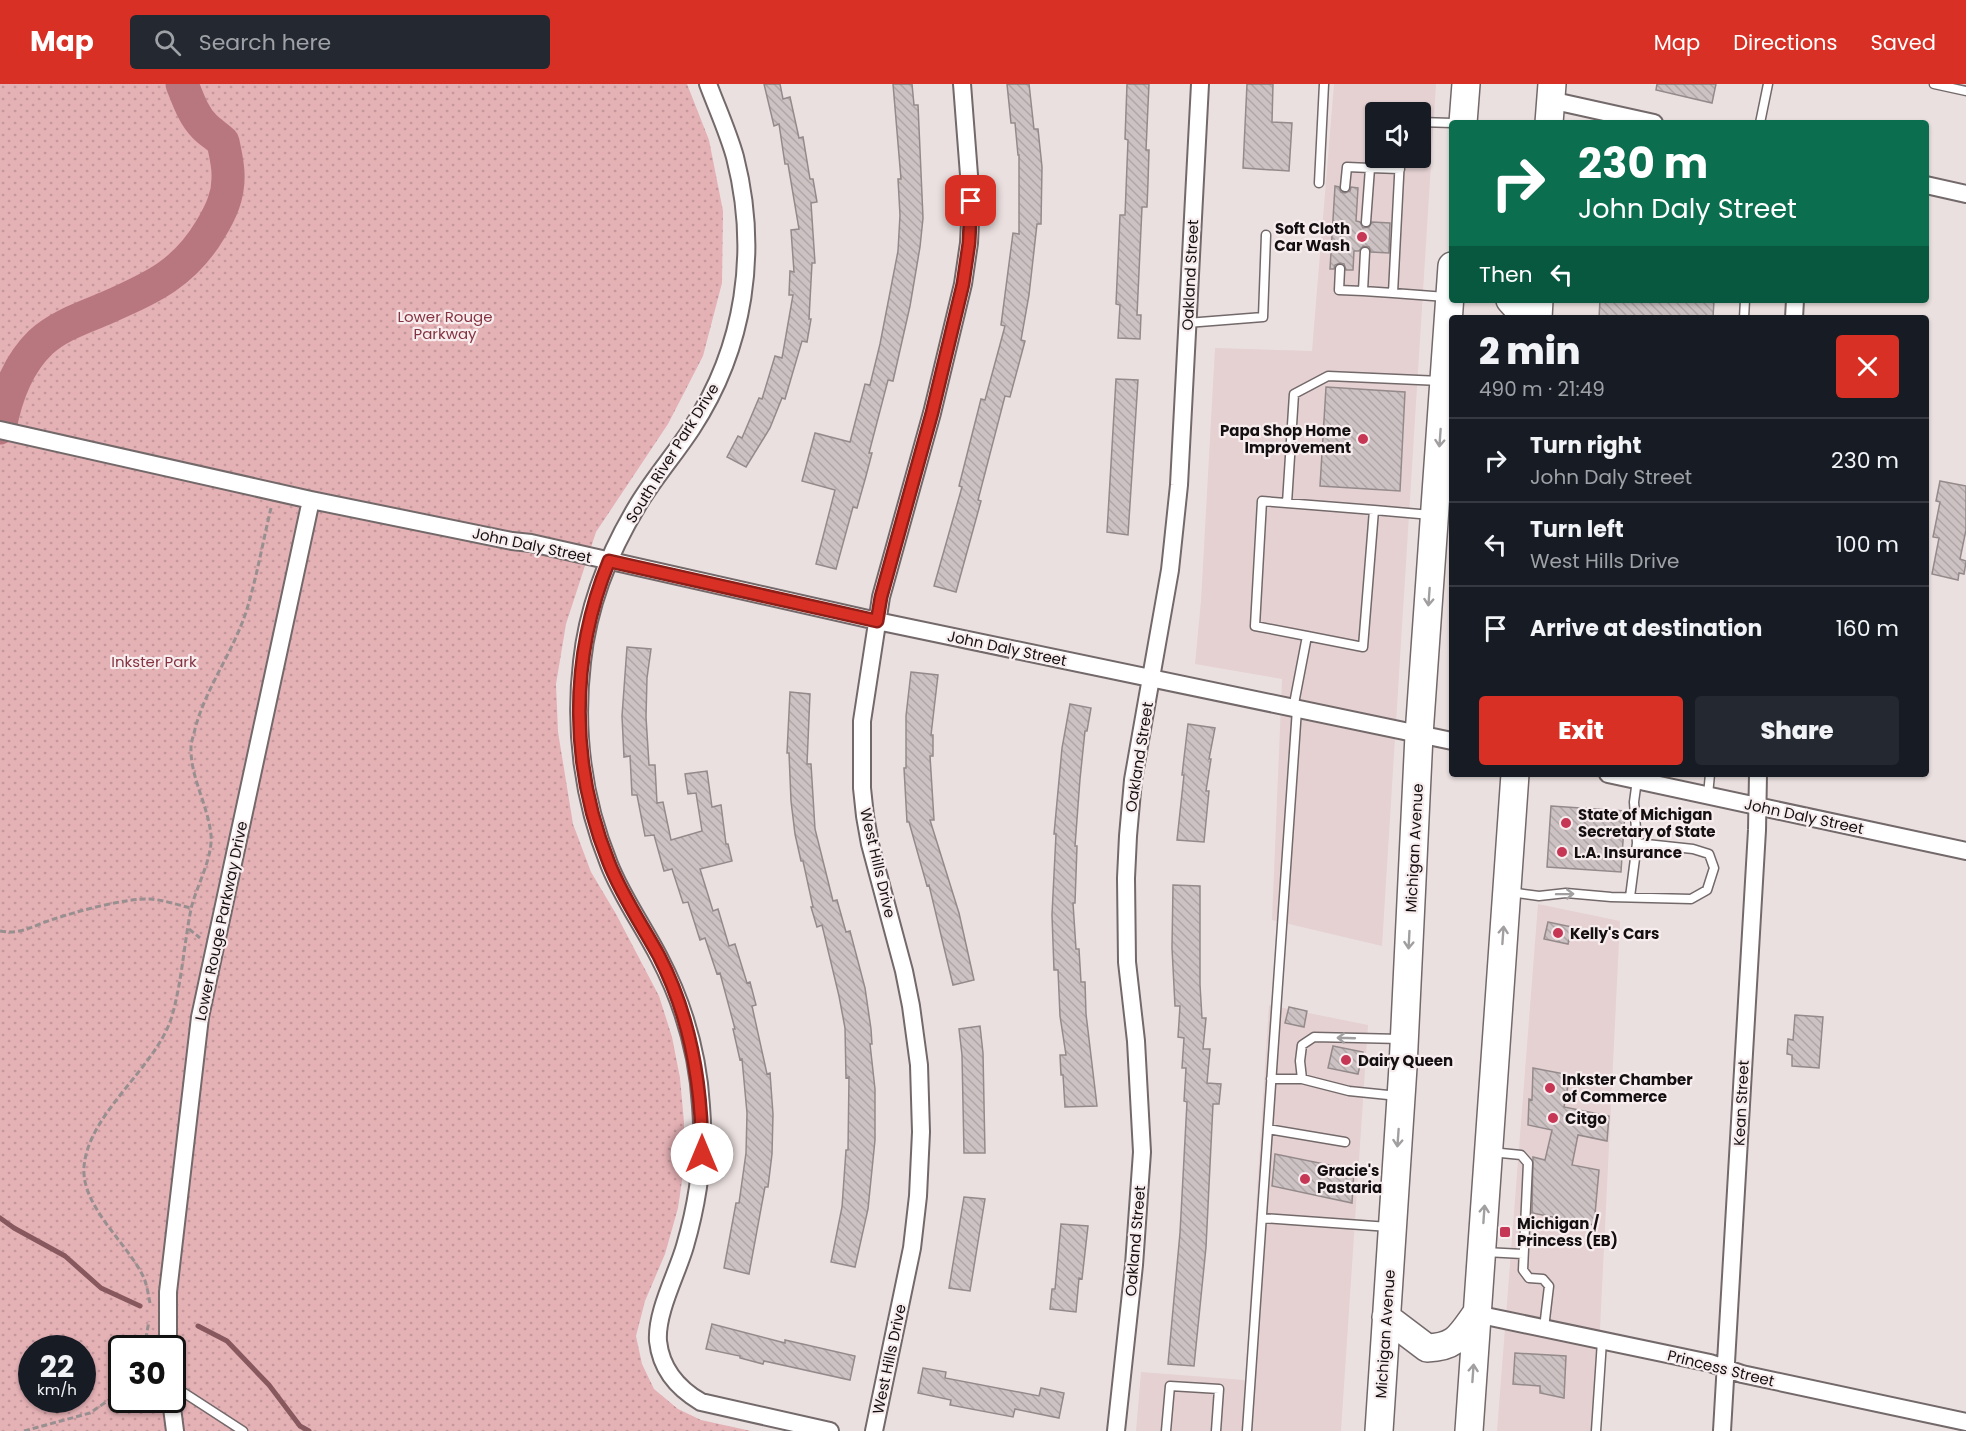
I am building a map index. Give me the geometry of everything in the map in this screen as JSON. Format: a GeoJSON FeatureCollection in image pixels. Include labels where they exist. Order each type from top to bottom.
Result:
{"type":"FeatureCollection","features":[{"type":"Feature","properties":{"kind":"main road"},"geometry":{"type":"LineString","coordinates":[[1463,120],[1466,84]]}},
{"type":"Feature","properties":{"kind":"main road"},"geometry":{"type":"LineString","coordinates":[[1513,303],[1523,315]]}},
{"type":"Feature","properties":{"kind":"main road","name":"Michigan Avenue"},"geometry":{"type":"LineString","coordinates":[[1379,1431],[1401,1097],[1419,735],[1449,333]]}},
{"type":"Feature","properties":{"kind":"main road"},"geometry":{"type":"LineString","coordinates":[[1469,1431],[1515,777]]}},
{"type":"Feature","properties":{"kind":"main road"},"geometry":{"type":"LineString","coordinates":[[1386,1317],[1427,1348],[1444,1347],[1457,1339],[1476,1314]]}},
{"type":"Feature","properties":{"kind":"street","name":"South River Park Drive"},"geometry":{"type":"LineString","coordinates":[[708,84],[735,154],[742,189],[747,240],[746,275],[741,309],[726,362],[709,400],[692,428],[639,502],[609,561],[592,606],[582,660],[579,714],[584,778],[594,822],[609,864],[624,897],[658,955],[680,1006],[694,1055],[702,1109],[702,1154],[697,1199],[685,1246],[659,1322],[660,1356],[666,1371],[675,1382],[687,1394],[700,1402],[830,1431]]}},
{"type":"Feature","properties":{"kind":"street","name":"West Hills Drive"},"geometry":{"type":"LineString","coordinates":[[874,1431],[912,1248],[918,1196],[921,1132],[919,1065],[911,1006],[904,971],[870,844],[862,788],[862,721],[881,597],[932,413],[963,284],[969,243],[971,201],[962,84]]}},
{"type":"Feature","properties":{"kind":"street","name":"Oakland Street"},"geometry":{"type":"LineString","coordinates":[[1116,1431],[1134,1265],[1142,1152],[1136,1041],[1128,962],[1125,878],[1133,780],[1170,570],[1179,485],[1200,84]]}},
{"type":"Feature","properties":{"kind":"street"},"geometry":{"type":"LineString","coordinates":[[1550,102],[1639,120]]}},
{"type":"Feature","properties":{"kind":"street"},"geometry":{"type":"LineString","coordinates":[[1929,186],[1966,194]]}},
{"type":"Feature","properties":{"kind":"street","name":"John Daly Street"},"geometry":{"type":"LineString","coordinates":[[0,430],[311,500],[531,543],[877,621],[1449,740]]}},
{"type":"Feature","properties":{"kind":"street","name":"Lower Rouge Parkway Drive"},"geometry":{"type":"LineString","coordinates":[[168,1335],[168,1292],[201,1017],[311,500]]}},
{"type":"Feature","properties":{"kind":"street","name":"John Daly Street"},"geometry":{"type":"LineString","coordinates":[[1622,777],[1966,851]]}},
{"type":"Feature","properties":{"kind":"street","name":"Kean Street"},"geometry":{"type":"LineString","coordinates":[[1722,1431],[1758,777]]}},
{"type":"Feature","properties":{"kind":"street","name":"Princess Street"},"geometry":{"type":"LineString","coordinates":[[1476,1314],[1966,1422]]}},
{"type":"Feature","properties":{"kind":"street"},"geometry":{"type":"LineString","coordinates":[[173,1413],[175,1431]]}},
{"type":"Feature","properties":{"kind":"lane"},"geometry":{"type":"LineString","coordinates":[[1319,183],[1324,84]]}},
{"type":"Feature","properties":{"kind":"lane"},"geometry":{"type":"LineString","coordinates":[[1761,120],[1768,84]]}},
{"type":"Feature","properties":{"kind":"lane"},"geometry":{"type":"LineString","coordinates":[[1934,84],[1966,91]]}},
{"type":"Feature","properties":{"kind":"lane"},"geometry":{"type":"LineString","coordinates":[[1431,122],[1449,123]]}},
{"type":"Feature","properties":{"kind":"lane"},"geometry":{"type":"LineString","coordinates":[[1345,187],[1347,167],[1365,168]]}},
{"type":"Feature","properties":{"kind":"lane"},"geometry":{"type":"LineString","coordinates":[[1366,222],[1370,168],[1400,169],[1393,293]]}},
{"type":"Feature","properties":{"kind":"lane"},"geometry":{"type":"LineString","coordinates":[[1187,323],[1263,317],[1266,235]]}},
{"type":"Feature","properties":{"kind":"lane"},"geometry":{"type":"LineString","coordinates":[[1363,291],[1365,252]]}},
{"type":"Feature","properties":{"kind":"lane"},"geometry":{"type":"LineString","coordinates":[[1340,269],[1339,290],[1393,293],[1452,304]]}},
{"type":"Feature","properties":{"kind":"lane"},"geometry":{"type":"LineString","coordinates":[[1287,503],[1294,394],[1328,376],[1444,381]]}},
{"type":"Feature","properties":{"kind":"lane"},"geometry":{"type":"LineString","coordinates":[[1374,510],[1363,647],[1255,626],[1262,501],[1374,510],[1434,516]]}},
{"type":"Feature","properties":{"kind":"lane"},"geometry":{"type":"LineString","coordinates":[[1247,1431],[1295,709],[1307,636]]}},
{"type":"Feature","properties":{"kind":"lane"},"geometry":{"type":"LineString","coordinates":[[1708,795],[1710,777]]}},
{"type":"Feature","properties":{"kind":"lane"},"geometry":{"type":"LineString","coordinates":[[1630,897],[1637,843],[1634,802],[1637,780]]}},
{"type":"Feature","properties":{"kind":"lane"},"geometry":{"type":"LineString","coordinates":[[1507,892],[1539,896],[1566,893],[1691,899],[1707,890],[1714,868],[1709,854],[1693,849],[1637,843]]}},
{"type":"Feature","properties":{"kind":"lane"},"geometry":{"type":"LineString","coordinates":[[1302,1078],[1300,1061],[1302,1045],[1314,1037],[1404,1040]]}},
{"type":"Feature","properties":{"kind":"lane"},"geometry":{"type":"LineString","coordinates":[[1271,1079],[1302,1078],[1349,1090],[1401,1097]]}},
{"type":"Feature","properties":{"kind":"lane"},"geometry":{"type":"LineString","coordinates":[[1268,1129],[1345,1142]]}},
{"type":"Feature","properties":{"kind":"lane"},"geometry":{"type":"LineString","coordinates":[[1488,1152],[1521,1155],[1528,1163],[1523,1270],[1529,1278],[1543,1279],[1549,1286],[1544,1328]]}},
{"type":"Feature","properties":{"kind":"lane"},"geometry":{"type":"LineString","coordinates":[[1262,1218],[1393,1228]]}},
{"type":"Feature","properties":{"kind":"lane"},"geometry":{"type":"LineString","coordinates":[[1481,1252],[1523,1254]]}},
{"type":"Feature","properties":{"kind":"lane"},"geometry":{"type":"LineString","coordinates":[[1596,1431],[1602,1341]]}},
{"type":"Feature","properties":{"kind":"lane"},"geometry":{"type":"LineString","coordinates":[[1166,1431],[1170,1386],[1219,1389],[1216,1431]]}},
{"type":"Feature","properties":{"kind":"lane"},"geometry":{"type":"LineString","coordinates":[[186,1394],[243,1431]]}},
{"type":"Feature","properties":{"kind":"path"},"geometry":{"type":"LineString","coordinates":[[151,1308],[145,1278],[88,1193],[84,1169],[87,1146],[162,1039],[172,1016],[191,908],[203,876],[211,837],[190,747],[199,715],[247,609],[275,491]]}},
{"type":"Feature","properties":{"kind":"path"},"geometry":{"type":"LineString","coordinates":[[0,931],[16,933],[52,919],[132,900],[153,899],[191,908]]}},
{"type":"Feature","properties":{"kind":"path"},"geometry":{"type":"LineString","coordinates":[[147,1335],[150,1318]]}},
{"type":"Feature","properties":{"kind":"path"},"geometry":{"type":"LineString","coordinates":[[24,1431],[90,1413],[108,1400]]}},
{"type":"Feature","properties":{"kind":"shaded area"},"geometry":{"type":"Polygon","coordinates":[[[1334,84],[1436,84],[1431,164],[1431,102],[1365,102],[1365,168],[1431,168],[1382,946],[1272,920],[1282,679],[1195,664],[1201,601],[1215,348],[1312,351],[1334,84]]]}},
{"type":"Feature","properties":{"kind":"shaded area"},"geometry":{"type":"Polygon","coordinates":[[[1538,904],[1620,921],[1595,1431],[1497,1431],[1538,904]]]}},
{"type":"Feature","properties":{"kind":"shaded area"},"geometry":{"type":"Polygon","coordinates":[[[1269,1005],[1368,1025],[1341,1431],[1136,1431],[1141,1372],[1245,1380],[1269,1005]]]}},
{"type":"Feature","properties":{"kind":"green space","name":"Lower Rouge Parkway"},"geometry":{"type":"Polygon","coordinates":[[[0,84],[687,84],[709,140],[723,211],[722,283],[703,356],[668,424],[596,532],[566,624],[556,684],[558,732],[573,824],[591,872],[659,996],[672,1037],[680,1078],[684,1122],[684,1167],[678,1208],[665,1254],[645,1301],[636,1336],[642,1364],[654,1389],[678,1409],[701,1420],[751,1431],[0,1431],[0,84]]]}},
{"type":"Feature","properties":{"kind":"building"},"geometry":{"type":"Polygon","coordinates":[[[764,84],[780,84],[783,99],[790,97],[799,138],[803,137],[810,179],[813,179],[817,202],[811,203],[815,263],[812,263],[809,319],[811,319],[807,342],[802,341],[785,399],[782,398],[770,428],[746,467],[727,457],[738,436],[742,438],[759,398],[762,399],[775,356],[782,358],[793,295],[789,295],[790,271],[794,272],[791,230],[799,229],[779,124],[774,126],[764,84]]]}},
{"type":"Feature","properties":{"kind":"building"},"geometry":{"type":"Polygon","coordinates":[[[893,84],[912,84],[914,105],[918,105],[923,218],[920,247],[910,306],[893,381],[888,380],[869,453],[872,453],[866,476],[857,508],[853,507],[836,569],[816,564],[835,490],[802,481],[815,433],[850,442],[865,384],[870,385],[880,344],[898,251],[900,215],[898,179],[901,179],[893,84]]]}},
{"type":"Feature","properties":{"kind":"building"},"geometry":{"type":"Polygon","coordinates":[[[1007,84],[1029,84],[1034,129],[1038,129],[1042,167],[1041,224],[1037,224],[1021,340],[1025,341],[1010,397],[1005,396],[978,500],[981,501],[956,592],[934,586],[962,487],[959,486],[981,399],[985,400],[1005,326],[1001,325],[1013,233],[1019,234],[1019,155],[1015,123],[1011,123],[1007,84]]]}},
{"type":"Feature","properties":{"kind":"building"},"geometry":{"type":"Polygon","coordinates":[[[1127,84],[1149,84],[1146,150],[1149,150],[1147,207],[1142,207],[1137,315],[1141,315],[1140,339],[1118,338],[1120,305],[1116,304],[1120,215],[1125,215],[1128,140],[1125,139],[1127,84]]]}},
{"type":"Feature","properties":{"kind":"building"},"geometry":{"type":"Polygon","coordinates":[[[1247,84],[1273,84],[1272,122],[1292,123],[1289,171],[1243,168],[1247,84]]]}},
{"type":"Feature","properties":{"kind":"building"},"geometry":{"type":"Polygon","coordinates":[[[1657,84],[1716,84],[1712,103],[1656,90],[1657,84]]]}},
{"type":"Feature","properties":{"kind":"building","name":"Soft Cloth Car Wash"},"geometry":{"type":"Polygon","coordinates":[[[1335,186],[1345,193],[1350,191],[1351,187],[1358,188],[1356,221],[1360,222],[1363,228],[1369,227],[1372,222],[1390,223],[1389,253],[1371,252],[1369,247],[1363,246],[1359,251],[1354,251],[1353,270],[1346,270],[1344,264],[1340,263],[1335,265],[1334,269],[1330,269],[1335,186]]]}},
{"type":"Feature","properties":{"kind":"building"},"geometry":{"type":"Polygon","coordinates":[[[1600,303],[1714,303],[1713,315],[1599,315],[1600,303]]]}},
{"type":"Feature","properties":{"kind":"building"},"geometry":{"type":"Polygon","coordinates":[[[1116,379],[1138,380],[1128,535],[1107,532],[1116,379]]]}},
{"type":"Feature","properties":{"kind":"building","name":"Papa Shop Home Improvement"},"geometry":{"type":"Polygon","coordinates":[[[1326,387],[1405,392],[1400,491],[1320,486],[1326,387]]]}},
{"type":"Feature","properties":{"kind":"building"},"geometry":{"type":"Polygon","coordinates":[[[1940,481],[1966,486],[1966,530],[1960,559],[1966,562],[1964,574],[1959,573],[1958,580],[1932,574],[1939,538],[1933,537],[1940,502],[1936,501],[1940,481]]]}},
{"type":"Feature","properties":{"kind":"building"},"geometry":{"type":"Polygon","coordinates":[[[627,647],[651,649],[647,678],[646,717],[649,765],[655,765],[657,803],[663,802],[671,840],[702,831],[696,793],[688,794],[685,774],[707,771],[712,807],[721,805],[726,844],[728,844],[732,861],[700,869],[713,911],[718,909],[729,946],[735,944],[747,983],[750,982],[756,1005],[752,1006],[767,1074],[770,1073],[773,1114],[772,1154],[768,1187],[765,1187],[749,1274],[724,1268],[736,1203],[739,1203],[746,1153],[747,1113],[742,1059],[740,1060],[733,1029],[735,1029],[720,973],[717,974],[705,938],[700,940],[688,902],[683,903],[672,869],[664,871],[654,835],[645,836],[637,795],[632,795],[630,756],[624,757],[622,716],[627,647]]]}},
{"type":"Feature","properties":{"kind":"building"},"geometry":{"type":"Polygon","coordinates":[[[911,672],[938,675],[931,735],[933,735],[933,756],[930,756],[934,820],[930,820],[959,913],[974,980],[953,985],[929,885],[927,886],[909,822],[907,822],[904,768],[906,768],[906,716],[911,672]]]}},
{"type":"Feature","properties":{"kind":"building"},"geometry":{"type":"Polygon","coordinates":[[[790,692],[810,694],[807,764],[811,764],[815,829],[833,901],[837,900],[846,932],[850,931],[865,988],[871,1029],[872,1044],[870,1044],[875,1089],[875,1140],[868,1209],[855,1267],[831,1262],[842,1207],[846,1150],[848,1150],[849,1077],[846,1078],[845,1028],[839,996],[822,925],[817,927],[811,907],[813,907],[803,861],[801,861],[795,834],[789,753],[787,753],[790,692]]]}},
{"type":"Feature","properties":{"kind":"building"},"geometry":{"type":"Polygon","coordinates":[[[1070,704],[1091,708],[1087,731],[1085,731],[1080,779],[1075,846],[1077,846],[1075,903],[1073,903],[1081,982],[1085,982],[1086,1014],[1097,1106],[1065,1107],[1060,1055],[1066,1055],[1060,1016],[1058,970],[1054,970],[1052,915],[1056,834],[1054,834],[1062,748],[1070,704]]]}},
{"type":"Feature","properties":{"kind":"building"},"geometry":{"type":"Polygon","coordinates":[[[1188,724],[1215,728],[1209,759],[1211,759],[1206,791],[1209,791],[1204,842],[1177,840],[1188,724]]]}},
{"type":"Feature","properties":{"kind":"building"},"geometry":{"type":"Polygon","coordinates":[[[1551,806],[1625,811],[1621,872],[1547,867],[1551,806]]]}},
{"type":"Feature","properties":{"kind":"building"},"geometry":{"type":"Polygon","coordinates":[[[1173,885],[1200,886],[1200,985],[1202,1018],[1206,1018],[1203,1049],[1210,1049],[1207,1083],[1221,1084],[1219,1104],[1213,1104],[1206,1247],[1194,1366],[1168,1364],[1180,1233],[1187,1102],[1184,1101],[1186,1068],[1182,1068],[1184,1038],[1178,1037],[1180,1006],[1175,1006],[1172,948],[1173,885]]]}},
{"type":"Feature","properties":{"kind":"building","name":"Kelly's Cars"},"geometry":{"type":"Polygon","coordinates":[[[1548,922],[1572,927],[1568,944],[1544,939],[1548,922]]]}},
{"type":"Feature","properties":{"kind":"building"},"geometry":{"type":"Polygon","coordinates":[[[1289,1007],[1307,1011],[1304,1027],[1285,1023],[1289,1007]]]}},
{"type":"Feature","properties":{"kind":"building"},"geometry":{"type":"Polygon","coordinates":[[[1795,1015],[1823,1017],[1819,1068],[1792,1066],[1792,1055],[1787,1054],[1788,1039],[1793,1040],[1795,1015]]]}},
{"type":"Feature","properties":{"kind":"building"},"geometry":{"type":"Polygon","coordinates":[[[980,1026],[983,1053],[985,1153],[964,1153],[962,1055],[959,1029],[980,1026]]]}},
{"type":"Feature","properties":{"kind":"building","name":"Dairy Queen"},"geometry":{"type":"Polygon","coordinates":[[[1333,1046],[1363,1052],[1358,1074],[1328,1068],[1333,1046]]]}},
{"type":"Feature","properties":{"kind":"building"},"geometry":{"type":"Polygon","coordinates":[[[1533,1068],[1570,1075],[1564,1107],[1609,1116],[1607,1141],[1578,1135],[1572,1165],[1599,1170],[1594,1225],[1532,1213],[1533,1157],[1545,1160],[1552,1130],[1528,1125],[1529,1099],[1532,1100],[1533,1068]]]}},
{"type":"Feature","properties":{"kind":"building"},"geometry":{"type":"Polygon","coordinates":[[[1275,1154],[1354,1170],[1352,1203],[1272,1186],[1275,1154]]]}},
{"type":"Feature","properties":{"kind":"building"},"geometry":{"type":"Polygon","coordinates":[[[964,1197],[985,1199],[970,1291],[949,1288],[964,1197]]]}},
{"type":"Feature","properties":{"kind":"building"},"geometry":{"type":"Polygon","coordinates":[[[1061,1224],[1088,1226],[1076,1312],[1050,1309],[1052,1289],[1055,1289],[1061,1224]]]}},
{"type":"Feature","properties":{"kind":"building"},"geometry":{"type":"Polygon","coordinates":[[[712,1324],[785,1343],[785,1340],[855,1356],[850,1380],[764,1361],[763,1364],[740,1358],[740,1356],[706,1349],[712,1324]]]}},
{"type":"Feature","properties":{"kind":"building"},"geometry":{"type":"Polygon","coordinates":[[[1515,1353],[1566,1356],[1564,1398],[1540,1393],[1540,1386],[1513,1384],[1515,1353]]]}},
{"type":"Feature","properties":{"kind":"building"},"geometry":{"type":"Polygon","coordinates":[[[923,1368],[946,1372],[945,1378],[1039,1396],[1041,1388],[1064,1393],[1059,1418],[1015,1409],[1013,1417],[950,1405],[951,1400],[918,1393],[923,1368]]]}},
{"type":"Feature","properties":{"kind":"waterway"},"geometry":{"type":"LineString","coordinates":[[0,428],[6,404],[19,371],[41,342],[64,326],[138,294],[178,269],[200,245],[218,217],[224,203],[228,182],[228,166],[223,142],[197,117],[182,84]]}},
{"type":"Feature","properties":{"kind":"waterway"},"geometry":{"type":"LineString","coordinates":[[0,1218],[65,1256],[101,1288],[140,1306]]}},
{"type":"Feature","properties":{"kind":"waterway"},"geometry":{"type":"LineString","coordinates":[[198,1326],[227,1341],[269,1385],[300,1426],[309,1431]]}},
{"type":"Feature","properties":{"kind":"place","name":"Soft Cloth Car Wash"},"geometry":{"type":"Point","coordinates":[1362,237]}},
{"type":"Feature","properties":{"kind":"place","name":"Papa Shop Home Improvement"},"geometry":{"type":"Point","coordinates":[1363,439]}},
{"type":"Feature","properties":{"kind":"place","name":"State of Michigan Secretary of State"},"geometry":{"type":"Point","coordinates":[1566,823]}},
{"type":"Feature","properties":{"kind":"place","name":"L.A. Insurance"},"geometry":{"type":"Point","coordinates":[1562,852]}},
{"type":"Feature","properties":{"kind":"place","name":"Kelly's Cars"},"geometry":{"type":"Point","coordinates":[1558,933]}},
{"type":"Feature","properties":{"kind":"place","name":"Dairy Queen"},"geometry":{"type":"Point","coordinates":[1346,1060]}},
{"type":"Feature","properties":{"kind":"place","name":"Inkster Chamber of Commerce"},"geometry":{"type":"Point","coordinates":[1550,1088]}},
{"type":"Feature","properties":{"kind":"place","name":"Citgo"},"geometry":{"type":"Point","coordinates":[1553,1118]}},
{"type":"Feature","properties":{"kind":"place","name":"Gracie's Pastaria"},"geometry":{"type":"Point","coordinates":[1305,1179]}},
{"type":"Feature","properties":{"kind":"place","name":"Michigan / Princess (EB)"},"geometry":{"type":"Point","coordinates":[1505,1232]}},
{"type":"Feature","properties":{"kind":"route"},"geometry":{"type":"LineString","coordinates":[[702,1154],[702,1109],[699,1082],[680,1006],[658,955],[624,897],[609,864],[594,822],[584,778],[579,714],[580,687],[582,660],[592,606],[609,561],[877,621],[881,597],[932,413],[963,284],[969,243],[971,201]]}},
{"type":"Feature","properties":{"kind":"park label","name":"Inkster Park"},"geometry":{"type":"Point","coordinates":[154,661]}}]}
